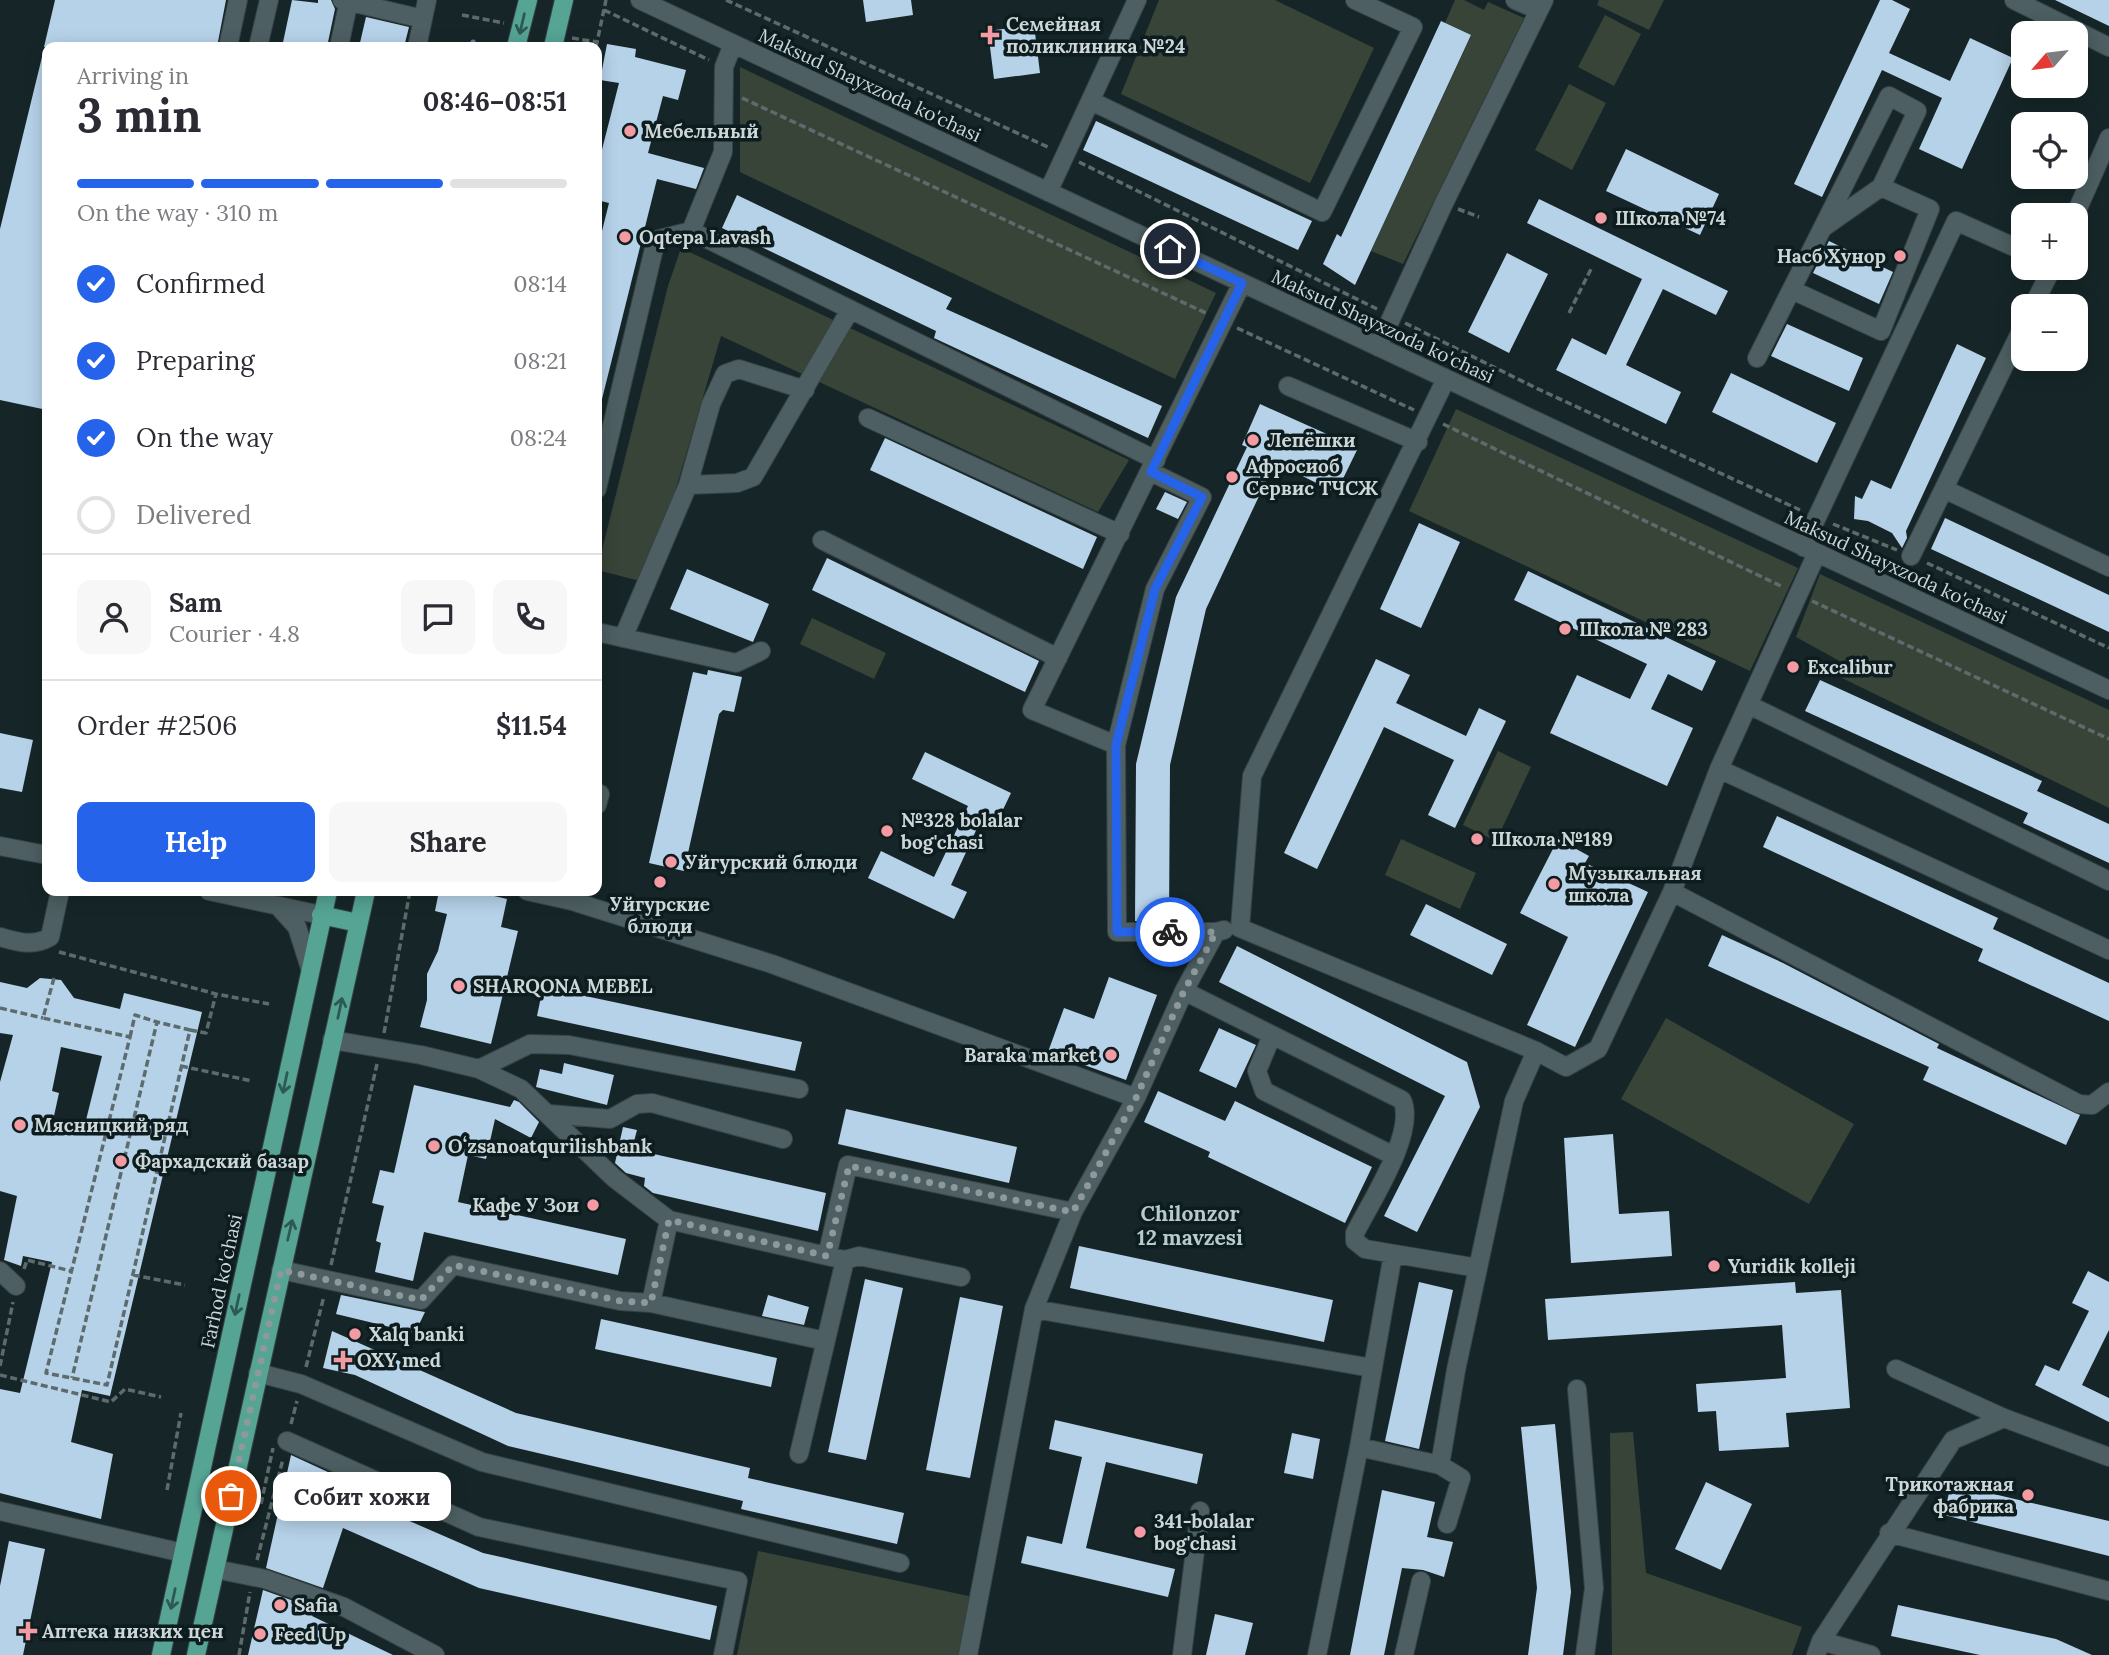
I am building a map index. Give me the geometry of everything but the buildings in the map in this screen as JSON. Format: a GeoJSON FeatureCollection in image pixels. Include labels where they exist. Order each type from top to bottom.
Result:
{"type":"FeatureCollection","features":[{"type":"Feature","properties":{"kind":"main road"},"geometry":{"type":"LineString","coordinates":[[517,42],[527,0]]}},
{"type":"Feature","properties":{"kind":"main road"},"geometry":{"type":"LineString","coordinates":[[554,42],[564,0]]}},
{"type":"Feature","properties":{"kind":"main road","name":"Farhod ko'chasi"},"geometry":{"type":"LineString","coordinates":[[161,1655],[327,896]]}},
{"type":"Feature","properties":{"kind":"main road"},"geometry":{"type":"LineString","coordinates":[[196,1655],[365,896]]}},
{"type":"Feature","properties":{"kind":"main road"},"geometry":{"type":"LineString","coordinates":[[321,915],[358,923]]}},
{"type":"Feature","properties":{"kind":"street"},"geometry":{"type":"LineString","coordinates":[[229,42],[238,0]]}},
{"type":"Feature","properties":{"kind":"street"},"geometry":{"type":"LineString","coordinates":[[259,42],[269,0]]}},
{"type":"Feature","properties":{"kind":"street"},"geometry":{"type":"LineString","coordinates":[[418,42],[427,0]]}},
{"type":"Feature","properties":{"kind":"street","name":"Maksud Shayxzoda ko'chasi"},"geometry":{"type":"LineString","coordinates":[[640,0],[2109,691]]}},
{"type":"Feature","properties":{"kind":"street"},"geometry":{"type":"LineString","coordinates":[[1048,192],[1137,0]]}},
{"type":"Feature","properties":{"kind":"street"},"geometry":{"type":"LineString","coordinates":[[1091,101],[1322,212],[1413,27],[1355,0]]}},
{"type":"Feature","properties":{"kind":"street"},"geometry":{"type":"LineString","coordinates":[[1378,347],[1541,5],[1515,0]]}},
{"type":"Feature","properties":{"kind":"street"},"geometry":{"type":"LineString","coordinates":[[2014,0],[2109,47]]}},
{"type":"Feature","properties":{"kind":"street"},"geometry":{"type":"LineString","coordinates":[[340,42],[347,1],[423,19]]}},
{"type":"Feature","properties":{"kind":"street"},"geometry":{"type":"LineString","coordinates":[[691,231],[723,152],[723,66],[733,44]]}},
{"type":"Feature","properties":{"kind":"street"},"geometry":{"type":"LineString","coordinates":[[1756,358],[1889,96],[1917,111],[1881,187],[1824,227]]}},
{"type":"Feature","properties":{"kind":"street"},"geometry":{"type":"LineString","coordinates":[[2080,203],[2109,138]]}},
{"type":"Feature","properties":{"kind":"street"},"geometry":{"type":"LineString","coordinates":[[1881,187],[2011,246]]}},
{"type":"Feature","properties":{"kind":"street"},"geometry":{"type":"LineString","coordinates":[[1791,290],[1881,331],[1930,209]]}},
{"type":"Feature","properties":{"kind":"street"},"geometry":{"type":"LineString","coordinates":[[602,468],[656,240],[691,231],[1153,466],[1202,497],[1155,589],[1116,745],[1117,932],[1216,932],[1240,928],[1536,1051],[1566,1067],[1598,1049],[1672,892],[1719,769],[1749,705],[1810,550],[1818,518],[1956,221]]}},
{"type":"Feature","properties":{"kind":"street"},"geometry":{"type":"LineString","coordinates":[[1116,745],[1032,710],[1242,283]]}},
{"type":"Feature","properties":{"kind":"street"},"geometry":{"type":"LineString","coordinates":[[688,485],[737,483],[753,477],[850,310]]}},
{"type":"Feature","properties":{"kind":"street"},"geometry":{"type":"LineString","coordinates":[[1911,556],[2011,352]]}},
{"type":"Feature","properties":{"kind":"street"},"geometry":{"type":"LineString","coordinates":[[623,638],[688,485],[711,404],[725,373],[739,369],[805,390]]}},
{"type":"Feature","properties":{"kind":"street"},"geometry":{"type":"LineString","coordinates":[[1240,928],[1252,776],[1418,442],[1446,379]]}},
{"type":"Feature","properties":{"kind":"street"},"geometry":{"type":"LineString","coordinates":[[1288,386],[1418,442]]}},
{"type":"Feature","properties":{"kind":"street"},"geometry":{"type":"LineString","coordinates":[[868,418],[1120,534]]}},
{"type":"Feature","properties":{"kind":"street"},"geometry":{"type":"LineString","coordinates":[[1944,489],[2109,567]]}},
{"type":"Feature","properties":{"kind":"street"},"geometry":{"type":"LineString","coordinates":[[822,540],[1058,658]]}},
{"type":"Feature","properties":{"kind":"street"},"geometry":{"type":"LineString","coordinates":[[602,633],[736,663],[761,651]]}},
{"type":"Feature","properties":{"kind":"street"},"geometry":{"type":"LineString","coordinates":[[1749,705],[2109,881]]}},
{"type":"Feature","properties":{"kind":"street"},"geometry":{"type":"LineString","coordinates":[[1719,769],[2109,950]]}},
{"type":"Feature","properties":{"kind":"street"},"geometry":{"type":"LineString","coordinates":[[0,846],[42,854]]}},
{"type":"Feature","properties":{"kind":"street"},"geometry":{"type":"LineString","coordinates":[[1672,892],[2079,1104],[2092,1105],[2109,1092]]}},
{"type":"Feature","properties":{"kind":"street"},"geometry":{"type":"LineString","coordinates":[[0,937],[39,943],[50,937],[59,896]]}},
{"type":"Feature","properties":{"kind":"street"},"geometry":{"type":"LineString","coordinates":[[230,896],[321,915]]}},
{"type":"Feature","properties":{"kind":"street"},"geometry":{"type":"LineString","coordinates":[[262,896],[281,908],[297,927],[310,968]]}},
{"type":"Feature","properties":{"kind":"street"},"geometry":{"type":"LineString","coordinates":[[574,896],[772,964],[1136,1098]]}},
{"type":"Feature","properties":{"kind":"street"},"geometry":{"type":"LineString","coordinates":[[968,1655],[1034,1309],[1073,1212],[1136,1098],[1184,991],[1216,932]]}},
{"type":"Feature","properties":{"kind":"street"},"geometry":{"type":"LineString","coordinates":[[1184,991],[1402,1100],[1407,1110],[1401,1141],[1355,1233],[1355,1241],[1365,1249],[1478,1268]]}},
{"type":"Feature","properties":{"kind":"street"},"geometry":{"type":"LineString","coordinates":[[1272,1035],[1257,1071],[1264,1091],[1394,1156]]}},
{"type":"Feature","properties":{"kind":"street"},"geometry":{"type":"LineString","coordinates":[[332,1040],[421,1055],[479,1069],[521,1090],[550,1114],[614,1178],[669,1220],[836,1258],[859,1256],[961,1277]]}},
{"type":"Feature","properties":{"kind":"street"},"geometry":{"type":"LineString","coordinates":[[479,1069],[530,1044],[569,1045],[799,1089]]}},
{"type":"Feature","properties":{"kind":"street"},"geometry":{"type":"LineString","coordinates":[[1440,1465],[1514,1101],[1536,1051]]}},
{"type":"Feature","properties":{"kind":"street"},"geometry":{"type":"LineString","coordinates":[[550,1114],[610,1119],[637,1104],[652,1103],[783,1139]]}},
{"type":"Feature","properties":{"kind":"street"},"geometry":{"type":"LineString","coordinates":[[799,1454],[825,1342],[849,1166],[1073,1212]]}},
{"type":"Feature","properties":{"kind":"street"},"geometry":{"type":"LineString","coordinates":[[651,1303],[669,1220]]}},
{"type":"Feature","properties":{"kind":"street"},"geometry":{"type":"LineString","coordinates":[[1317,1655],[1359,1447],[1392,1254]]}},
{"type":"Feature","properties":{"kind":"street"},"geometry":{"type":"LineString","coordinates":[[281,1270],[421,1300],[453,1265],[621,1301],[651,1303],[825,1342]]}},
{"type":"Feature","properties":{"kind":"street"},"geometry":{"type":"LineString","coordinates":[[0,1271],[16,1286]]}},
{"type":"Feature","properties":{"kind":"street"},"geometry":{"type":"LineString","coordinates":[[1034,1309],[1372,1368]]}},
{"type":"Feature","properties":{"kind":"street"},"geometry":{"type":"LineString","coordinates":[[1896,1369],[2004,1418],[2109,1457]]}},
{"type":"Feature","properties":{"kind":"street"},"geometry":{"type":"LineString","coordinates":[[258,1373],[301,1384],[482,1462],[900,1563]]}},
{"type":"Feature","properties":{"kind":"street"},"geometry":{"type":"LineString","coordinates":[[1577,1389],[1594,1588],[1585,1655]]}},
{"type":"Feature","properties":{"kind":"street"},"geometry":{"type":"LineString","coordinates":[[1871,1655],[1819,1648],[1889,1533],[1953,1440],[2004,1418]]}},
{"type":"Feature","properties":{"kind":"street"},"geometry":{"type":"LineString","coordinates":[[281,1441],[479,1527],[738,1581],[723,1655]]}},
{"type":"Feature","properties":{"kind":"street"},"geometry":{"type":"LineString","coordinates":[[1359,1447],[1440,1465],[1461,1478],[1447,1524]]}},
{"type":"Feature","properties":{"kind":"street"},"geometry":{"type":"LineString","coordinates":[[0,1511],[183,1553]]}},
{"type":"Feature","properties":{"kind":"street"},"geometry":{"type":"LineString","coordinates":[[1182,1655],[1200,1511]]}},
{"type":"Feature","properties":{"kind":"street"},"geometry":{"type":"LineString","coordinates":[[1889,1533],[2109,1591]]}},
{"type":"Feature","properties":{"kind":"street"},"geometry":{"type":"LineString","coordinates":[[215,1569],[265,1579],[344,1607],[435,1655]]}},
{"type":"Feature","properties":{"kind":"street"},"geometry":{"type":"LineString","coordinates":[[1404,1655],[1420,1581]]}},
{"type":"Feature","properties":{"kind":"path"},"geometry":{"type":"LineString","coordinates":[[597,42],[606,0]]}},
{"type":"Feature","properties":{"kind":"path"},"geometry":{"type":"LineString","coordinates":[[726,0],[982,114],[1536,388],[2109,648]]}},
{"type":"Feature","properties":{"kind":"path"},"geometry":{"type":"LineString","coordinates":[[604,10],[723,66]]}},
{"type":"Feature","properties":{"kind":"path"},"geometry":{"type":"LineString","coordinates":[[462,15],[508,23]]}},
{"type":"Feature","properties":{"kind":"path"},"geometry":{"type":"LineString","coordinates":[[572,38],[586,42]]}},
{"type":"Feature","properties":{"kind":"path"},"geometry":{"type":"LineString","coordinates":[[1569,313],[1591,269]]}},
{"type":"Feature","properties":{"kind":"path"},"geometry":{"type":"LineString","coordinates":[[59,952],[216,994],[269,1004]]}},
{"type":"Feature","properties":{"kind":"path"},"geometry":{"type":"LineString","coordinates":[[43,1018],[54,978]]}},
{"type":"Feature","properties":{"kind":"path"},"geometry":{"type":"LineString","coordinates":[[190,1030],[107,1385],[46,1373],[135,1015],[206,1032],[216,994]]}},
{"type":"Feature","properties":{"kind":"path"},"geometry":{"type":"LineString","coordinates":[[0,1008],[130,1037]]}},
{"type":"Feature","properties":{"kind":"path"},"geometry":{"type":"LineString","coordinates":[[72,1378],[157,1022]]}},
{"type":"Feature","properties":{"kind":"path"},"geometry":{"type":"LineString","coordinates":[[181,1066],[252,1080]]}},
{"type":"Feature","properties":{"kind":"path"},"geometry":{"type":"LineString","coordinates":[[0,1366],[16,1286],[27,1260],[71,1271]]}},
{"type":"Feature","properties":{"kind":"path"},"geometry":{"type":"LineString","coordinates":[[132,1275],[185,1285]]}},
{"type":"Feature","properties":{"kind":"path"},"geometry":{"type":"LineString","coordinates":[[0,1375],[111,1402],[125,1389],[161,1397]]}},
{"type":"Feature","properties":{"kind":"path"},"geometry":{"type":"LineString","coordinates":[[167,1490],[181,1413]]}},
{"type":"Feature","properties":{"kind":"path"},"geometry":{"type":"LineString","coordinates":[[261,1504],[281,1441]]}},
{"type":"Feature","properties":{"kind":"green space"},"geometry":{"type":"Polygon","coordinates":[[[1159,0],[1275,0],[1374,48],[1310,183],[1121,94],[1159,0]]]}},
{"type":"Feature","properties":{"kind":"green space"},"geometry":{"type":"Polygon","coordinates":[[[1455,0],[1464,0],[1484,10],[1488,2],[1524,18],[1403,264],[1371,251],[1471,36],[1445,23],[1455,0]]]}},
{"type":"Feature","properties":{"kind":"green space"},"geometry":{"type":"Polygon","coordinates":[[[1599,0],[1664,0],[1649,30],[1597,5],[1599,0]]]}},
{"type":"Feature","properties":{"kind":"green space"},"geometry":{"type":"Polygon","coordinates":[[[1605,15],[1641,34],[1614,86],[1578,67],[1605,15]]]}},
{"type":"Feature","properties":{"kind":"green space"},"geometry":{"type":"Polygon","coordinates":[[[740,67],[1216,293],[1175,379],[740,172],[740,67]]]}},
{"type":"Feature","properties":{"kind":"green space"},"geometry":{"type":"Polygon","coordinates":[[[1569,84],[1606,103],[1572,170],[1535,150],[1569,84]]]}},
{"type":"Feature","properties":{"kind":"green space"},"geometry":{"type":"Polygon","coordinates":[[[681,248],[1129,460],[1098,512],[721,336],[648,583],[602,571],[602,550],[668,286],[681,248]]]}},
{"type":"Feature","properties":{"kind":"green space"},"geometry":{"type":"Polygon","coordinates":[[[1456,409],[1798,568],[1750,671],[1409,511],[1456,409]]]}},
{"type":"Feature","properties":{"kind":"green space"},"geometry":{"type":"Polygon","coordinates":[[[1820,574],[2109,710],[2109,808],[1840,677],[1845,664],[1796,637],[1820,574]]]}},
{"type":"Feature","properties":{"kind":"green space"},"geometry":{"type":"Polygon","coordinates":[[[812,618],[886,653],[874,679],[800,644],[812,618]]]}},
{"type":"Feature","properties":{"kind":"green space"},"geometry":{"type":"Polygon","coordinates":[[[1498,751],[1531,767],[1496,841],[1463,825],[1498,751]]]}},
{"type":"Feature","properties":{"kind":"green space"},"geometry":{"type":"Polygon","coordinates":[[[1401,839],[1476,873],[1460,909],[1385,875],[1401,839]]]}},
{"type":"Feature","properties":{"kind":"green space"},"geometry":{"type":"Polygon","coordinates":[[[1666,1018],[1854,1124],[1809,1204],[1621,1099],[1666,1018]]]}},
{"type":"Feature","properties":{"kind":"green space"},"geometry":{"type":"Polygon","coordinates":[[[1633,1432],[1646,1573],[1802,1627],[1792,1655],[1612,1655],[1610,1433],[1633,1432]]]}},
{"type":"Feature","properties":{"kind":"green space"},"geometry":{"type":"Polygon","coordinates":[[[758,1551],[973,1597],[961,1655],[737,1655],[758,1551]]]}},
{"type":"Feature","properties":{"kind":"way so far"},"geometry":{"type":"LineString","coordinates":[[231,1496],[281,1270],[421,1300],[453,1265],[621,1301],[651,1303],[669,1220],[827,1256],[849,1166],[1073,1212],[1136,1098],[1184,991],[1216,932],[1170,932]]}},
{"type":"Feature","properties":{"kind":"place","name":"Семейная поликлиника №24"},"geometry":{"type":"Point","coordinates":[990,35]}},
{"type":"Feature","properties":{"kind":"place","name":"Мебельный"},"geometry":{"type":"Point","coordinates":[630,131]}},
{"type":"Feature","properties":{"kind":"place","name":"Школа №74"},"geometry":{"type":"Point","coordinates":[1601,218]}},
{"type":"Feature","properties":{"kind":"place","name":"Oqtepa Lavash"},"geometry":{"type":"Point","coordinates":[625,237]}},
{"type":"Feature","properties":{"kind":"place","name":"Насб Хунор"},"geometry":{"type":"Point","coordinates":[1900,256]}},
{"type":"Feature","properties":{"kind":"place","name":"Лепёшки"},"geometry":{"type":"Point","coordinates":[1253,440]}},
{"type":"Feature","properties":{"kind":"place","name":"Афросиоб Сервис ТЧСЖ"},"geometry":{"type":"Point","coordinates":[1232,477]}},
{"type":"Feature","properties":{"kind":"place","name":"Школа № 283"},"geometry":{"type":"Point","coordinates":[1565,629]}},
{"type":"Feature","properties":{"kind":"place","name":"Excalibur"},"geometry":{"type":"Point","coordinates":[1793,667]}},
{"type":"Feature","properties":{"kind":"place","name":"№328 bolalar bog'chasi"},"geometry":{"type":"Point","coordinates":[887,831]}},
{"type":"Feature","properties":{"kind":"place","name":"Школа №189"},"geometry":{"type":"Point","coordinates":[1477,839]}},
{"type":"Feature","properties":{"kind":"place","name":"Уйгурский блюди"},"geometry":{"type":"Point","coordinates":[671,862]}},
{"type":"Feature","properties":{"kind":"place","name":"Уйгурские блюди"},"geometry":{"type":"Point","coordinates":[660,882]}},
{"type":"Feature","properties":{"kind":"place","name":"Музыкальная школа"},"geometry":{"type":"Point","coordinates":[1554,884]}},
{"type":"Feature","properties":{"kind":"place","name":"SHARQONA MEBEL"},"geometry":{"type":"Point","coordinates":[459,986]}},
{"type":"Feature","properties":{"kind":"place","name":"Baraka market"},"geometry":{"type":"Point","coordinates":[1111,1055]}},
{"type":"Feature","properties":{"kind":"place","name":"Мясницкий ряд"},"geometry":{"type":"Point","coordinates":[20,1125]}},
{"type":"Feature","properties":{"kind":"place","name":"Oʻzsanoatqurilishbank"},"geometry":{"type":"Point","coordinates":[434,1146]}},
{"type":"Feature","properties":{"kind":"place","name":"Фархадский базар"},"geometry":{"type":"Point","coordinates":[121,1161]}},
{"type":"Feature","properties":{"kind":"place","name":"Кафе У Зои"},"geometry":{"type":"Point","coordinates":[593,1205]}},
{"type":"Feature","properties":{"kind":"place","name":"Yuridik kolleji"},"geometry":{"type":"Point","coordinates":[1714,1266]}},
{"type":"Feature","properties":{"kind":"place","name":"Xalq banki"},"geometry":{"type":"Point","coordinates":[355,1334]}},
{"type":"Feature","properties":{"kind":"place","name":"OXY med"},"geometry":{"type":"Point","coordinates":[343,1360]}},
{"type":"Feature","properties":{"kind":"place","name":"Трикотажная фабрика"},"geometry":{"type":"Point","coordinates":[2028,1495]}},
{"type":"Feature","properties":{"kind":"place","name":"Собит хожи"},"geometry":{"type":"Point","coordinates":[231,1496]}},
{"type":"Feature","properties":{"kind":"place","name":"341-bolalar bog'chasi"},"geometry":{"type":"Point","coordinates":[1140,1532]}},
{"type":"Feature","properties":{"kind":"place","name":"Safia"},"geometry":{"type":"Point","coordinates":[280,1605]}},
{"type":"Feature","properties":{"kind":"place","name":"Аптека низких цен"},"geometry":{"type":"Point","coordinates":[28,1631]}},
{"type":"Feature","properties":{"kind":"place","name":"Feed Up"},"geometry":{"type":"Point","coordinates":[260,1634]}},
{"type":"Feature","properties":{"kind":"district","name":"Chilonzor 12 mavzesi"},"geometry":{"type":"Point","coordinates":[1190,1225]}},
{"type":"Feature","properties":{"kind":"route"},"geometry":{"type":"LineString","coordinates":[[1170,249],[1242,283],[1151,472],[1202,497],[1155,589],[1116,745],[1117,932],[1170,932]]}}]}
